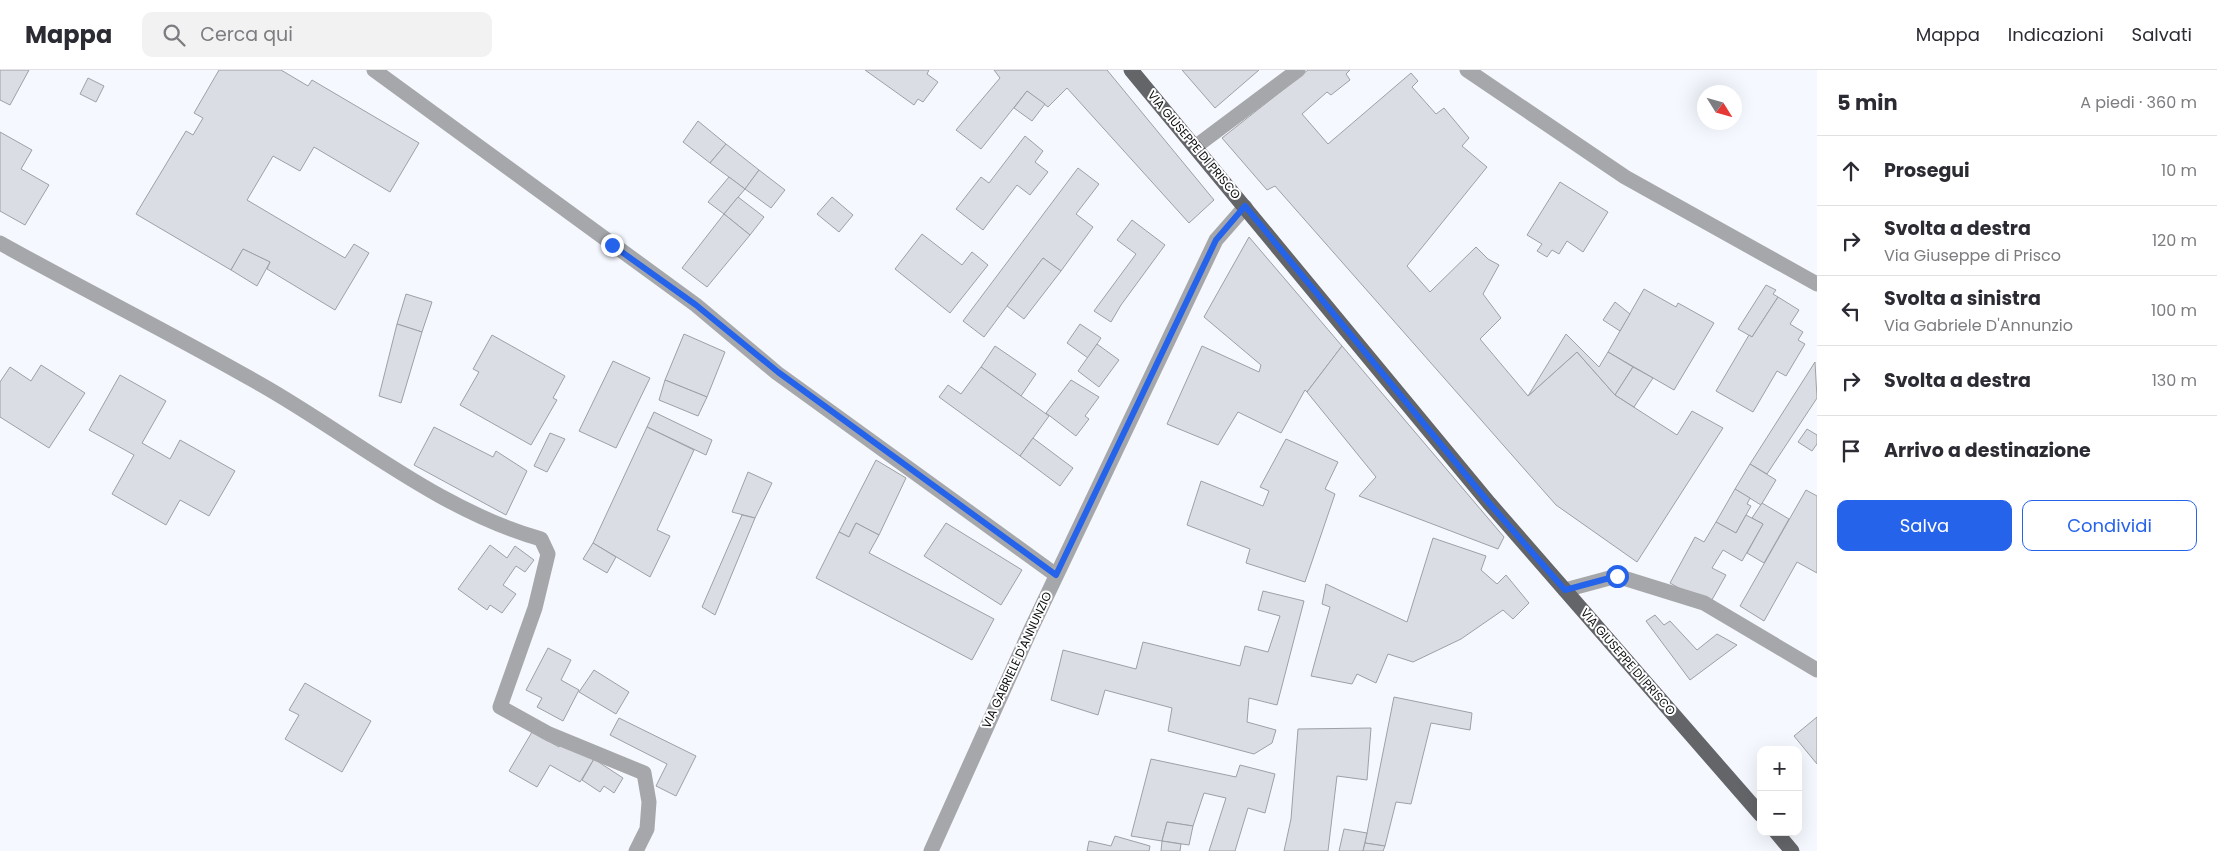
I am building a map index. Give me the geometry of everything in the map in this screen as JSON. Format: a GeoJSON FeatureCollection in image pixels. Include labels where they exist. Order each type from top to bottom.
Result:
{"type":"FeatureCollection","features":[{"type":"Feature","properties":{"kind":"main road","name":"VIA GIUSEPPE DI PRISCO"},"geometry":{"type":"LineString","coordinates":[[1131,70],[1489,503],[1757,810]]}},
{"type":"Feature","properties":{"kind":"main road"},"geometry":{"type":"LineString","coordinates":[[1779,836],[1792,851]]}},
{"type":"Feature","properties":{"kind":"street"},"geometry":{"type":"LineString","coordinates":[[374,70],[696,305],[785,378],[1056,575]]}},
{"type":"Feature","properties":{"kind":"street"},"geometry":{"type":"LineString","coordinates":[[1195,147],[1298,70]]}},
{"type":"Feature","properties":{"kind":"street"},"geometry":{"type":"LineString","coordinates":[[1467,70],[1625,177],[1817,284]]}},
{"type":"Feature","properties":{"kind":"street","name":"VIA GABRIELE D'ANNUNZIO"},"geometry":{"type":"LineString","coordinates":[[931,851],[1056,575],[1216,240],[1245,206]]}},
{"type":"Feature","properties":{"kind":"street"},"geometry":{"type":"LineString","coordinates":[[0,243],[261,384],[415,482],[511,530],[542,539],[548,554],[535,608],[500,707],[550,734],[644,773],[649,802],[647,829],[636,851]]}},
{"type":"Feature","properties":{"kind":"street"},"geometry":{"type":"LineString","coordinates":[[1565,590],[1617,576],[1704,603],[1817,670]]}},
{"type":"Feature","properties":{"kind":"building"},"geometry":{"type":"Polygon","coordinates":[[[0,70],[29,70],[10,105],[0,100],[0,70]]]}},
{"type":"Feature","properties":{"kind":"building"},"geometry":{"type":"Polygon","coordinates":[[[219,70],[281,70],[308,86],[312,80],[419,143],[390,192],[314,147],[300,171],[273,156],[247,200],[345,258],[354,244],[369,253],[335,310],[267,269],[270,262],[243,249],[231,270],[136,214],[186,131],[193,135],[203,118],[194,113],[219,70]]]}},
{"type":"Feature","properties":{"kind":"building"},"geometry":{"type":"Polygon","coordinates":[[[865,70],[929,70],[927,74],[938,82],[923,102],[918,99],[914,105],[865,70]]]}},
{"type":"Feature","properties":{"kind":"building"},"geometry":{"type":"Polygon","coordinates":[[[994,70],[1107,70],[1214,200],[1189,223],[1067,88],[1048,107],[1027,91],[981,149],[956,130],[1000,78],[994,70]]]}},
{"type":"Feature","properties":{"kind":"building"},"geometry":{"type":"Polygon","coordinates":[[[1182,70],[1259,70],[1215,108],[1182,70]]]}},
{"type":"Feature","properties":{"kind":"building"},"geometry":{"type":"Polygon","coordinates":[[[1308,70],[1350,70],[1346,74],[1350,80],[1331,95],[1327,92],[1302,114],[1328,144],[1411,73],[1418,81],[1412,87],[1436,114],[1444,108],[1469,138],[1462,146],[1487,167],[1407,266],[1430,292],[1476,247],[1488,259],[1499,265],[1483,294],[1501,318],[1480,339],[1528,396],[1577,352],[1615,395],[1677,435],[1692,411],[1723,428],[1637,562],[1556,505],[1275,186],[1267,190],[1222,138],[1308,70]]]}},
{"type":"Feature","properties":{"kind":"building"},"geometry":{"type":"Polygon","coordinates":[[[88,78],[104,86],[96,102],[80,94],[88,78]]]}},
{"type":"Feature","properties":{"kind":"building"},"geometry":{"type":"Polygon","coordinates":[[[1027,91],[1045,104],[1032,121],[1014,108],[1027,91]]]}},
{"type":"Feature","properties":{"kind":"building"},"geometry":{"type":"Polygon","coordinates":[[[698,121],[726,144],[710,163],[683,142],[698,121]]]}},
{"type":"Feature","properties":{"kind":"building"},"geometry":{"type":"Polygon","coordinates":[[[0,132],[32,150],[21,169],[49,185],[25,225],[0,211],[0,132]]]}},
{"type":"Feature","properties":{"kind":"building"},"geometry":{"type":"Polygon","coordinates":[[[1025,136],[1043,151],[1035,162],[1048,172],[1030,195],[1017,185],[983,230],[956,209],[981,177],[989,183],[1025,136]]]}},
{"type":"Feature","properties":{"kind":"building"},"geometry":{"type":"Polygon","coordinates":[[[726,144],[759,170],[745,189],[710,163],[726,144]]]}},
{"type":"Feature","properties":{"kind":"building"},"geometry":{"type":"Polygon","coordinates":[[[1078,168],[1099,184],[1076,214],[1093,227],[1061,271],[1043,258],[984,337],[963,321],[1078,168]]]}},
{"type":"Feature","properties":{"kind":"building"},"geometry":{"type":"Polygon","coordinates":[[[759,170],[785,190],[771,208],[745,189],[759,170]]]}},
{"type":"Feature","properties":{"kind":"building"},"geometry":{"type":"Polygon","coordinates":[[[729,177],[745,189],[724,214],[708,202],[729,177]]]}},
{"type":"Feature","properties":{"kind":"building"},"geometry":{"type":"Polygon","coordinates":[[[1560,182],[1608,212],[1583,252],[1567,241],[1559,254],[1552,250],[1547,257],[1537,251],[1542,244],[1527,235],[1560,182]]]}},
{"type":"Feature","properties":{"kind":"building"},"geometry":{"type":"Polygon","coordinates":[[[738,197],[764,217],[750,235],[724,214],[738,197]]]}},
{"type":"Feature","properties":{"kind":"building"},"geometry":{"type":"Polygon","coordinates":[[[832,197],[853,215],[839,232],[817,214],[832,197]]]}},
{"type":"Feature","properties":{"kind":"building"},"geometry":{"type":"Polygon","coordinates":[[[724,214],[750,235],[707,287],[682,268],[724,214]]]}},
{"type":"Feature","properties":{"kind":"building"},"geometry":{"type":"Polygon","coordinates":[[[1132,220],[1165,245],[1121,305],[1111,322],[1094,311],[1136,254],[1117,240],[1132,220]]]}},
{"type":"Feature","properties":{"kind":"building"},"geometry":{"type":"Polygon","coordinates":[[[922,234],[962,265],[972,252],[988,265],[950,313],[895,269],[922,234]]]}},
{"type":"Feature","properties":{"kind":"building"},"geometry":{"type":"Polygon","coordinates":[[[1249,237],[1342,346],[1307,392],[1305,390],[1281,433],[1238,412],[1218,445],[1167,424],[1202,346],[1259,372],[1261,365],[1204,317],[1249,237]]]}},
{"type":"Feature","properties":{"kind":"building"},"geometry":{"type":"Polygon","coordinates":[[[243,249],[270,262],[257,286],[231,270],[243,249]]]}},
{"type":"Feature","properties":{"kind":"building"},"geometry":{"type":"Polygon","coordinates":[[[1043,258],[1061,271],[1024,319],[1007,306],[1043,258]]]}},
{"type":"Feature","properties":{"kind":"building"},"geometry":{"type":"Polygon","coordinates":[[[1766,285],[1776,290],[1773,294],[1778,297],[1752,337],[1738,329],[1766,285]]]}},
{"type":"Feature","properties":{"kind":"building"},"geometry":{"type":"Polygon","coordinates":[[[1644,289],[1676,307],[1678,303],[1714,323],[1674,390],[1608,352],[1644,289]]]}},
{"type":"Feature","properties":{"kind":"building"},"geometry":{"type":"Polygon","coordinates":[[[406,294],[432,302],[422,332],[397,324],[406,294]]]}},
{"type":"Feature","properties":{"kind":"building"},"geometry":{"type":"Polygon","coordinates":[[[1778,297],[1799,310],[1790,324],[1803,332],[1798,340],[1805,344],[1786,376],[1777,371],[1753,412],[1716,391],[1749,335],[1752,337],[1778,297]]]}},
{"type":"Feature","properties":{"kind":"building"},"geometry":{"type":"Polygon","coordinates":[[[1615,302],[1630,314],[1620,331],[1603,320],[1615,302]]]}},
{"type":"Feature","properties":{"kind":"building"},"geometry":{"type":"Polygon","coordinates":[[[397,324],[422,332],[401,403],[379,396],[397,324]]]}},
{"type":"Feature","properties":{"kind":"building"},"geometry":{"type":"Polygon","coordinates":[[[1080,324],[1101,338],[1088,358],[1067,343],[1080,324]]]}},
{"type":"Feature","properties":{"kind":"building"},"geometry":{"type":"Polygon","coordinates":[[[684,334],[725,352],[707,397],[665,380],[684,334]]]}},
{"type":"Feature","properties":{"kind":"building"},"geometry":{"type":"Polygon","coordinates":[[[1566,334],[1599,367],[1608,352],[1633,367],[1615,395],[1577,352],[1528,396],[1566,334]]]}},
{"type":"Feature","properties":{"kind":"building"},"geometry":{"type":"Polygon","coordinates":[[[492,335],[565,376],[553,398],[557,400],[531,445],[460,405],[479,372],[473,369],[492,335]]]}},
{"type":"Feature","properties":{"kind":"building"},"geometry":{"type":"Polygon","coordinates":[[[1097,344],[1119,360],[1099,387],[1078,371],[1097,344]]]}},
{"type":"Feature","properties":{"kind":"building"},"geometry":{"type":"Polygon","coordinates":[[[995,346],[1036,374],[1021,396],[981,367],[995,346]]]}},
{"type":"Feature","properties":{"kind":"building"},"geometry":{"type":"Polygon","coordinates":[[[1342,346],[1504,537],[1498,549],[1359,496],[1376,477],[1307,392],[1342,346]]]}},
{"type":"Feature","properties":{"kind":"building"},"geometry":{"type":"Polygon","coordinates":[[[613,361],[650,378],[616,448],[579,431],[613,361]]]}},
{"type":"Feature","properties":{"kind":"building"},"geometry":{"type":"Polygon","coordinates":[[[1815,362],[1817,398],[1767,474],[1750,464],[1815,362]]]}},
{"type":"Feature","properties":{"kind":"building"},"geometry":{"type":"Polygon","coordinates":[[[41,365],[85,393],[49,448],[0,417],[0,382],[10,367],[31,381],[41,365]]]}},
{"type":"Feature","properties":{"kind":"building"},"geometry":{"type":"Polygon","coordinates":[[[981,367],[1049,416],[1020,456],[939,397],[948,385],[961,394],[981,367]]]}},
{"type":"Feature","properties":{"kind":"building"},"geometry":{"type":"Polygon","coordinates":[[[1633,367],[1653,378],[1634,407],[1615,395],[1633,367]]]}},
{"type":"Feature","properties":{"kind":"building"},"geometry":{"type":"Polygon","coordinates":[[[120,375],[166,401],[142,443],[170,459],[180,440],[235,471],[209,516],[180,500],[166,525],[112,494],[134,455],[89,430],[120,375]]]}},
{"type":"Feature","properties":{"kind":"building"},"geometry":{"type":"Polygon","coordinates":[[[665,380],[707,397],[698,416],[659,400],[665,380]]]}},
{"type":"Feature","properties":{"kind":"building"},"geometry":{"type":"Polygon","coordinates":[[[1071,380],[1099,397],[1085,416],[1089,419],[1076,436],[1046,413],[1071,380]]]}},
{"type":"Feature","properties":{"kind":"building"},"geometry":{"type":"Polygon","coordinates":[[[654,412],[712,440],[706,455],[647,427],[654,412]]]}},
{"type":"Feature","properties":{"kind":"building"},"geometry":{"type":"Polygon","coordinates":[[[434,427],[493,457],[496,451],[527,471],[506,515],[414,465],[434,427]]]}},
{"type":"Feature","properties":{"kind":"building"},"geometry":{"type":"Polygon","coordinates":[[[647,427],[694,450],[657,530],[670,536],[650,577],[593,543],[647,427]]]}},
{"type":"Feature","properties":{"kind":"building"},"geometry":{"type":"Polygon","coordinates":[[[1807,429],[1817,435],[1817,444],[1812,451],[1798,442],[1807,429]]]}},
{"type":"Feature","properties":{"kind":"building"},"geometry":{"type":"Polygon","coordinates":[[[550,433],[565,439],[547,472],[534,466],[550,433]]]}},
{"type":"Feature","properties":{"kind":"building"},"geometry":{"type":"Polygon","coordinates":[[[1033,438],[1073,468],[1060,486],[1020,456],[1033,438]]]}},
{"type":"Feature","properties":{"kind":"building"},"geometry":{"type":"Polygon","coordinates":[[[1286,439],[1338,462],[1325,489],[1335,494],[1305,582],[1246,563],[1250,549],[1187,525],[1201,481],[1263,506],[1269,491],[1260,487],[1286,439]]]}},
{"type":"Feature","properties":{"kind":"building"},"geometry":{"type":"Polygon","coordinates":[[[876,460],[906,478],[879,535],[856,523],[849,537],[839,532],[876,460]]]}},
{"type":"Feature","properties":{"kind":"building"},"geometry":{"type":"Polygon","coordinates":[[[1750,464],[1776,480],[1761,505],[1735,489],[1750,464]]]}},
{"type":"Feature","properties":{"kind":"building"},"geometry":{"type":"Polygon","coordinates":[[[748,472],[772,483],[755,518],[732,512],[748,472]]]}},
{"type":"Feature","properties":{"kind":"building"},"geometry":{"type":"Polygon","coordinates":[[[1735,489],[1750,498],[1747,504],[1751,506],[1736,533],[1716,522],[1735,489]]]}},
{"type":"Feature","properties":{"kind":"building"},"geometry":{"type":"Polygon","coordinates":[[[1806,490],[1817,496],[1817,573],[1797,562],[1764,621],[1740,606],[1806,490]]]}},
{"type":"Feature","properties":{"kind":"building"},"geometry":{"type":"Polygon","coordinates":[[[1762,503],[1789,519],[1764,563],[1747,553],[1763,524],[1752,518],[1762,503]]]}},
{"type":"Feature","properties":{"kind":"building"},"geometry":{"type":"Polygon","coordinates":[[[742,515],[755,518],[715,615],[702,607],[742,515]]]}},
{"type":"Feature","properties":{"kind":"building"},"geometry":{"type":"Polygon","coordinates":[[[1746,515],[1763,524],[1742,561],[1723,550],[1712,568],[1726,575],[1709,605],[1670,583],[1695,537],[1704,542],[1716,522],[1736,533],[1746,515]]]}},
{"type":"Feature","properties":{"kind":"building"},"geometry":{"type":"Polygon","coordinates":[[[856,523],[879,535],[869,553],[994,619],[972,660],[816,578],[839,532],[849,537],[856,523]]]}},
{"type":"Feature","properties":{"kind":"building"},"geometry":{"type":"Polygon","coordinates":[[[946,523],[1022,570],[1001,605],[924,556],[946,523]]]}},
{"type":"Feature","properties":{"kind":"building"},"geometry":{"type":"Polygon","coordinates":[[[1433,538],[1486,556],[1481,570],[1497,584],[1506,575],[1529,603],[1513,619],[1503,610],[1461,639],[1413,662],[1388,654],[1376,683],[1357,674],[1352,684],[1311,676],[1330,607],[1322,604],[1326,584],[1407,622],[1433,538]]]}},
{"type":"Feature","properties":{"kind":"building"},"geometry":{"type":"Polygon","coordinates":[[[593,543],[616,557],[607,573],[583,559],[593,543]]]}},
{"type":"Feature","properties":{"kind":"building"},"geometry":{"type":"Polygon","coordinates":[[[490,545],[507,558],[515,546],[534,560],[525,572],[516,566],[503,585],[516,594],[502,613],[490,605],[487,610],[458,589],[490,545]]]}},
{"type":"Feature","properties":{"kind":"building"},"geometry":{"type":"Polygon","coordinates":[[[1263,591],[1304,601],[1277,705],[1249,698],[1247,722],[1276,730],[1272,743],[1254,754],[1168,731],[1172,708],[1105,690],[1098,715],[1051,700],[1063,650],[1136,669],[1143,642],[1240,666],[1245,646],[1268,652],[1280,616],[1258,610],[1263,591]]]}},
{"type":"Feature","properties":{"kind":"building"},"geometry":{"type":"Polygon","coordinates":[[[1655,615],[1664,625],[1670,621],[1697,650],[1717,634],[1737,645],[1690,680],[1646,621],[1655,615]]]}},
{"type":"Feature","properties":{"kind":"building"},"geometry":{"type":"Polygon","coordinates":[[[548,648],[571,660],[561,680],[579,690],[563,721],[537,707],[542,698],[526,690],[548,648]]]}},
{"type":"Feature","properties":{"kind":"building"},"geometry":{"type":"Polygon","coordinates":[[[594,670],[629,692],[616,714],[579,692],[594,670]]]}},
{"type":"Feature","properties":{"kind":"building"},"geometry":{"type":"Polygon","coordinates":[[[305,683],[371,721],[342,772],[285,739],[299,715],[289,710],[305,683]]]}},
{"type":"Feature","properties":{"kind":"building"},"geometry":{"type":"Polygon","coordinates":[[[1394,697],[1472,713],[1470,730],[1431,723],[1411,804],[1396,802],[1385,846],[1365,843],[1394,697]]]}},
{"type":"Feature","properties":{"kind":"building"},"geometry":{"type":"Polygon","coordinates":[[[1817,717],[1817,764],[1794,736],[1817,717]]]}},
{"type":"Feature","properties":{"kind":"building"},"geometry":{"type":"Polygon","coordinates":[[[619,718],[696,756],[676,796],[656,786],[667,764],[610,735],[619,718]]]}},
{"type":"Feature","properties":{"kind":"building"},"geometry":{"type":"Polygon","coordinates":[[[1371,728],[1367,780],[1337,776],[1328,851],[1284,851],[1291,819],[1298,729],[1371,728]]]}},
{"type":"Feature","properties":{"kind":"building"},"geometry":{"type":"Polygon","coordinates":[[[532,732],[559,747],[562,741],[594,759],[580,782],[550,765],[537,787],[509,771],[532,732]]]}},
{"type":"Feature","properties":{"kind":"building"},"geometry":{"type":"Polygon","coordinates":[[[594,759],[623,778],[614,793],[604,786],[600,792],[582,780],[594,759]]]}},
{"type":"Feature","properties":{"kind":"building"},"geometry":{"type":"Polygon","coordinates":[[[1151,759],[1236,777],[1240,765],[1275,774],[1265,813],[1248,808],[1235,851],[1209,851],[1226,798],[1204,793],[1193,826],[1167,822],[1162,841],[1131,836],[1151,759]]]}},
{"type":"Feature","properties":{"kind":"building"},"geometry":{"type":"Polygon","coordinates":[[[1167,822],[1193,826],[1189,845],[1162,841],[1167,822]]]}},
{"type":"Feature","properties":{"kind":"building"},"geometry":{"type":"Polygon","coordinates":[[[1344,829],[1367,833],[1363,851],[1339,851],[1344,829]]]}},
{"type":"Feature","properties":{"kind":"building"},"geometry":{"type":"Polygon","coordinates":[[[1115,836],[1150,846],[1149,851],[1087,851],[1089,841],[1111,846],[1115,836]]]}},
{"type":"Feature","properties":{"kind":"building"},"geometry":{"type":"Polygon","coordinates":[[[1162,841],[1181,844],[1180,851],[1161,851],[1162,841]]]}},
{"type":"Feature","properties":{"kind":"building"},"geometry":{"type":"Polygon","coordinates":[[[1365,843],[1385,846],[1383,851],[1363,851],[1365,843]]]}},
{"type":"Feature","properties":{"kind":"route"},"geometry":{"type":"LineString","coordinates":[[612,245],[696,305],[778,372],[1056,575],[1216,240],[1245,206],[1489,503],[1565,590],[1617,576]]}}]}
